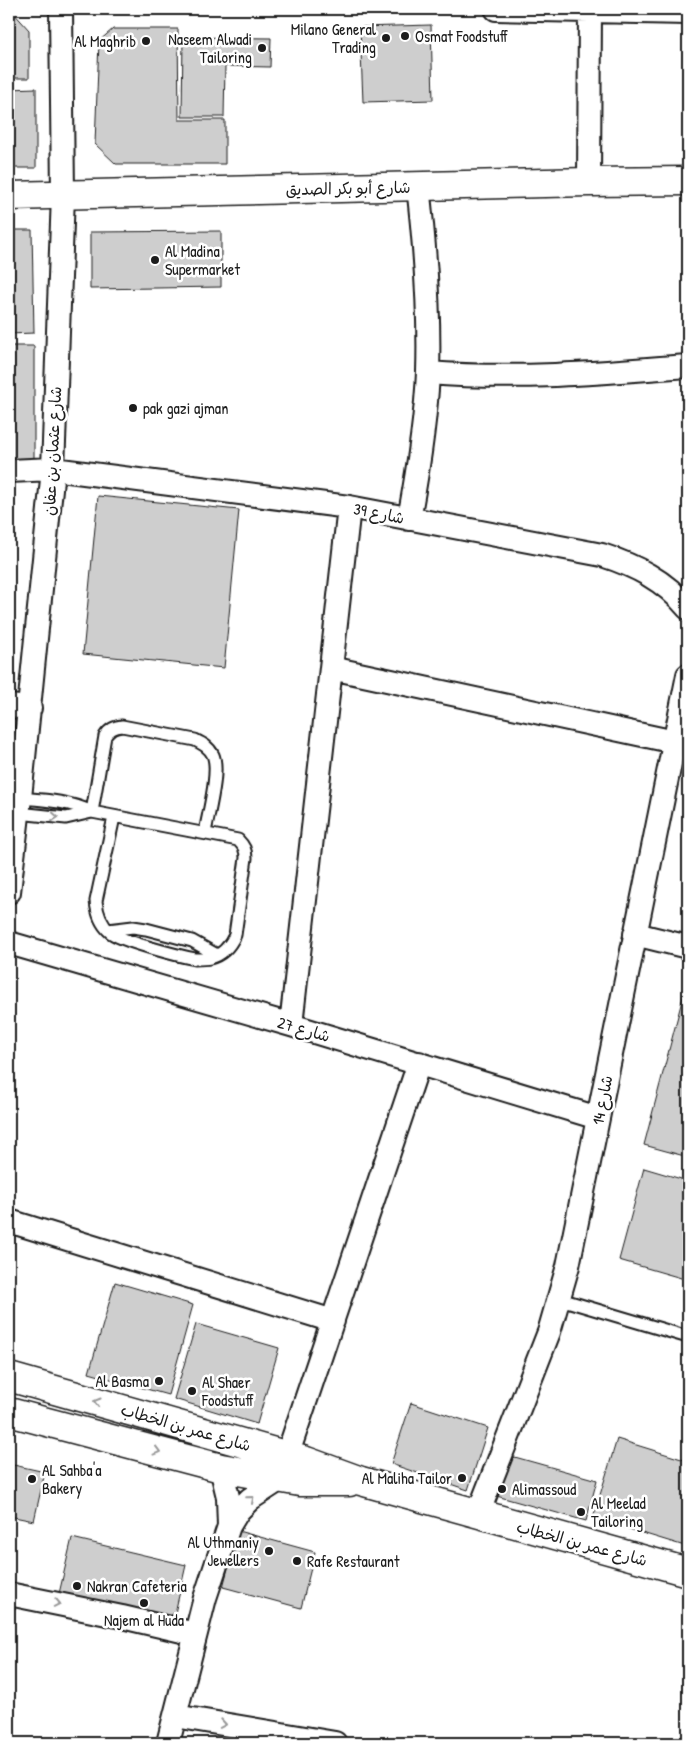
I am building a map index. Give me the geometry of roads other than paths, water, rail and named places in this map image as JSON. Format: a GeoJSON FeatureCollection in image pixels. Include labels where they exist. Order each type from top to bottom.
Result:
{"type":"FeatureCollection","features":[{"type":"Feature","properties":{"kind":"street","name":"شارع عثمان بن عفان"},"geometry":{"type":"LineString","coordinates":[[9,892],[19,805],[16,774],[19,707],[53,469],[63,195],[61,9]]}},
{"type":"Feature","properties":{"kind":"street"},"geometry":{"type":"LineString","coordinates":[[496,9],[688,13]]}},
{"type":"Feature","properties":{"kind":"street"},"geometry":{"type":"LineString","coordinates":[[589,182],[590,10]]}},
{"type":"Feature","properties":{"kind":"street","name":"شارع أبو بكر الصديق"},"geometry":{"type":"LineString","coordinates":[[9,196],[589,182],[688,182]]}},
{"type":"Feature","properties":{"kind":"street"},"geometry":{"type":"LineString","coordinates":[[409,519],[419,461],[428,373],[427,279],[418,186]]}},
{"type":"Feature","properties":{"kind":"street"},"geometry":{"type":"LineString","coordinates":[[428,373],[466,376],[552,376],[688,366]]}},
{"type":"Feature","properties":{"kind":"street","name":"شارع 39"},"geometry":{"type":"LineString","coordinates":[[9,471],[53,469],[349,507],[602,555],[630,564],[656,579],[680,598],[688,608]]}},
{"type":"Feature","properties":{"kind":"street"},"geometry":{"type":"LineString","coordinates":[[291,1025],[349,507]]}},
{"type":"Feature","properties":{"kind":"street"},"geometry":{"type":"LineString","coordinates":[[331,668],[674,742]]}},
{"type":"Feature","properties":{"kind":"street","name":"شارع 14"},"geometry":{"type":"LineString","coordinates":[[478,1514],[546,1340],[560,1299],[688,675]]}},
{"type":"Feature","properties":{"kind":"street"},"geometry":{"type":"LineString","coordinates":[[636,934],[688,947]]}},
{"type":"Feature","properties":{"kind":"street","name":"شارع 27"},"geometry":{"type":"LineString","coordinates":[[9,943],[419,1063],[598,1118]]}},
{"type":"Feature","properties":{"kind":"street"},"geometry":{"type":"LineString","coordinates":[[168,1743],[195,1634],[216,1562],[229,1526],[250,1499],[283,1468],[419,1063]]}},
{"type":"Feature","properties":{"kind":"street"},"geometry":{"type":"LineString","coordinates":[[9,1221],[332,1321]]}},
{"type":"Feature","properties":{"kind":"street","name":"شارع عمر بن الخطاب"},"geometry":{"type":"LineString","coordinates":[[9,1377],[124,1409],[283,1468]]}},
{"type":"Feature","properties":{"kind":"street"},"geometry":{"type":"LineString","coordinates":[[115,1440],[126,1434],[129,1428],[130,1421],[124,1409]]}},
{"type":"Feature","properties":{"kind":"street","name":"شارع عمر بن الخطاب"},"geometry":{"type":"LineString","coordinates":[[9,1412],[221,1468],[324,1467],[361,1482],[688,1572]]}},
{"type":"Feature","properties":{"kind":"street"},"geometry":{"type":"LineString","coordinates":[[221,1468],[228,1497],[229,1526]]}},
{"type":"Feature","properties":{"kind":"street"},"geometry":{"type":"LineString","coordinates":[[9,1594],[195,1634]]}},
{"type":"Feature","properties":{"kind":"street"},"geometry":{"type":"LineString","coordinates":[[175,1716],[335,1743]]}},
{"type":"Feature","properties":{"kind":"lane"},"geometry":{"type":"LineString","coordinates":[[92,812],[104,736],[115,726],[122,726],[195,740],[205,745],[212,753],[216,764],[204,833]]}},
{"type":"Feature","properties":{"kind":"lane"},"geometry":{"type":"LineString","coordinates":[[19,805],[59,801],[114,817],[238,840],[246,851],[235,934],[228,946],[217,955],[203,959],[189,957],[125,940],[108,930],[101,922],[97,912],[96,901],[114,817]]}},
{"type":"Feature","properties":{"kind":"lane"},"geometry":{"type":"LineString","coordinates":[[19,805],[66,818],[92,812]]}},
{"type":"Feature","properties":{"kind":"lane"},"geometry":{"type":"LineString","coordinates":[[108,930],[133,927],[146,929],[192,941],[217,955]]}},
{"type":"Feature","properties":{"kind":"lane"},"geometry":{"type":"LineString","coordinates":[[560,1299],[688,1337]]}},
{"type":"Feature","properties":{"kind":"place","name":"Osmat Foodstuff"},"geometry":{"type":"Point","coordinates":[405,36]}},
{"type":"Feature","properties":{"kind":"place","name":"Milano General Trading"},"geometry":{"type":"Point","coordinates":[386,38]}},
{"type":"Feature","properties":{"kind":"place","name":"Al Maghrib"},"geometry":{"type":"Point","coordinates":[146,41]}},
{"type":"Feature","properties":{"kind":"place","name":"Naseem Alwadi Tailoring"},"geometry":{"type":"Point","coordinates":[262,48]}},
{"type":"Feature","properties":{"kind":"place","name":"Al Madina Supermarket"},"geometry":{"type":"Point","coordinates":[155,260]}},
{"type":"Feature","properties":{"kind":"place","name":"pak gazi ajman"},"geometry":{"type":"Point","coordinates":[133,408]}},
{"type":"Feature","properties":{"kind":"place","name":"Al Basma"},"geometry":{"type":"Point","coordinates":[159,1381]}},
{"type":"Feature","properties":{"kind":"place","name":"Al Shaer Foodstuff"},"geometry":{"type":"Point","coordinates":[192,1391]}},
{"type":"Feature","properties":{"kind":"place","name":"Al Maliha Tailor"},"geometry":{"type":"Point","coordinates":[462,1478]}},
{"type":"Feature","properties":{"kind":"place","name":"AL Sahba'a Bakery"},"geometry":{"type":"Point","coordinates":[32,1479]}},
{"type":"Feature","properties":{"kind":"place","name":"Alimassoud"},"geometry":{"type":"Point","coordinates":[502,1489]}},
{"type":"Feature","properties":{"kind":"place","name":"Al Meelad Tailoring"},"geometry":{"type":"Point","coordinates":[581,1512]}},
{"type":"Feature","properties":{"kind":"place","name":"Al Uthmaniy Jewellers"},"geometry":{"type":"Point","coordinates":[269,1551]}},
{"type":"Feature","properties":{"kind":"place","name":"Rafe Restaurant"},"geometry":{"type":"Point","coordinates":[297,1561]}},
{"type":"Feature","properties":{"kind":"place","name":"Nakran Cafeteria"},"geometry":{"type":"Point","coordinates":[77,1586]}},
{"type":"Feature","properties":{"kind":"place","name":"Najem al Huda"},"geometry":{"type":"Point","coordinates":[144,1603]}}]}
